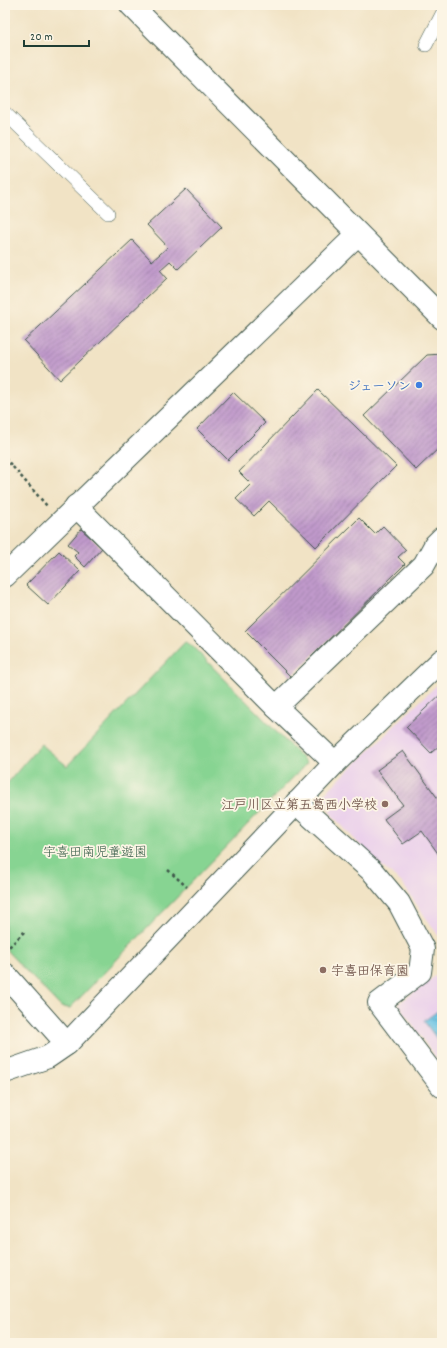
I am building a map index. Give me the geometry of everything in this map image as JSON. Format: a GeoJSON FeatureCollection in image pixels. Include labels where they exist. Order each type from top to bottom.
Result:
{"type":"FeatureCollection","features":[{"type":"Feature","properties":{"kind":"street"},"geometry":{"type":"LineString","coordinates":[[131,5],[442,318]]}},
{"type":"Feature","properties":{"kind":"street"},"geometry":{"type":"LineString","coordinates":[[5,576],[358,234]]}},
{"type":"Feature","properties":{"kind":"street"},"geometry":{"type":"LineString","coordinates":[[76,506],[276,707],[335,763]]}},
{"type":"Feature","properties":{"kind":"street"},"geometry":{"type":"LineString","coordinates":[[276,707],[424,565],[435,545],[442,538]]}},
{"type":"Feature","properties":{"kind":"street"},"geometry":{"type":"LineString","coordinates":[[5,1072],[48,1057],[67,1044],[335,763],[442,660]]}},
{"type":"Feature","properties":{"kind":"street"},"geometry":{"type":"LineString","coordinates":[[296,803],[373,872],[400,903],[423,949],[420,972],[379,1004],[442,1086]]}},
{"type":"Feature","properties":{"kind":"street"},"geometry":{"type":"LineString","coordinates":[[5,974],[67,1044]]}},
{"type":"Feature","properties":{"kind":"lane"},"geometry":{"type":"LineString","coordinates":[[426,45],[442,14]]}},
{"type":"Feature","properties":{"kind":"lane"},"geometry":{"type":"LineString","coordinates":[[5,113],[108,213]]}},
{"type":"Feature","properties":{"kind":"path"},"geometry":{"type":"LineString","coordinates":[[5,458],[61,522]]}},
{"type":"Feature","properties":{"kind":"path"},"geometry":{"type":"LineString","coordinates":[[168,870],[192,892]]}},
{"type":"Feature","properties":{"kind":"path"},"geometry":{"type":"LineString","coordinates":[[5,951],[25,931]]}},
{"type":"Feature","properties":{"kind":"shaded area","name":"江戸川区立第五葛西小学校"},"geometry":{"type":"Polygon","coordinates":[[[442,680],[442,941],[402,883],[372,858],[331,814],[324,794],[442,680]]]}},
{"type":"Feature","properties":{"kind":"shaded area"},"geometry":{"type":"Polygon","coordinates":[[[442,971],[442,1067],[398,1004],[442,971]]]}},
{"type":"Feature","properties":{"kind":"green space","name":"宇喜田南児童遊園"},"geometry":{"type":"Polygon","coordinates":[[[185,642],[191,645],[307,763],[70,1008],[61,1007],[5,949],[5,786],[41,744],[67,766],[185,642]]]}},
{"type":"Feature","properties":{"kind":"water"},"geometry":{"type":"Polygon","coordinates":[[[442,1008],[442,1046],[424,1021],[442,1008]]]}},
{"type":"Feature","properties":{"kind":"building"},"geometry":{"type":"Polygon","coordinates":[[[186,189],[222,227],[178,269],[170,261],[160,270],[167,278],[60,380],[24,341],[132,240],[152,261],[168,247],[147,225],[186,189]]]}},
{"type":"Feature","properties":{"kind":"building","name":"ジェーソン"},"geometry":{"type":"Polygon","coordinates":[[[442,354],[442,445],[416,470],[364,416],[427,355],[442,354]]]}},
{"type":"Feature","properties":{"kind":"building"},"geometry":{"type":"Polygon","coordinates":[[[318,390],[396,466],[316,547],[269,501],[254,516],[236,499],[251,484],[239,472],[318,390]]]}},
{"type":"Feature","properties":{"kind":"building"},"geometry":{"type":"Polygon","coordinates":[[[233,392],[265,423],[228,460],[197,429],[233,392]]]}},
{"type":"Feature","properties":{"kind":"building"},"geometry":{"type":"Polygon","coordinates":[[[359,518],[375,534],[383,526],[406,550],[398,557],[405,564],[291,677],[245,631],[359,518]]]}},
{"type":"Feature","properties":{"kind":"building"},"geometry":{"type":"Polygon","coordinates":[[[81,529],[102,548],[85,567],[74,556],[78,552],[68,544],[81,529]]]}},
{"type":"Feature","properties":{"kind":"building"},"geometry":{"type":"Polygon","coordinates":[[[59,551],[80,571],[48,605],[26,585],[59,551]]]}},
{"type":"Feature","properties":{"kind":"building"},"geometry":{"type":"Polygon","coordinates":[[[442,693],[442,743],[431,753],[406,727],[442,693]]]}},
{"type":"Feature","properties":{"kind":"building"},"geometry":{"type":"Polygon","coordinates":[[[403,751],[442,804],[442,859],[422,831],[403,844],[384,819],[403,805],[377,770],[403,751]]]}},
{"type":"Feature","properties":{"kind":"place","name":"ジェーソン"},"geometry":{"type":"Point","coordinates":[419,385]}},
{"type":"Feature","properties":{"kind":"place","name":"江戸川区立第五葛西小学校"},"geometry":{"type":"Point","coordinates":[385,804]}},
{"type":"Feature","properties":{"kind":"place","name":"宇喜田保育園"},"geometry":{"type":"Point","coordinates":[323,970]}}]}
